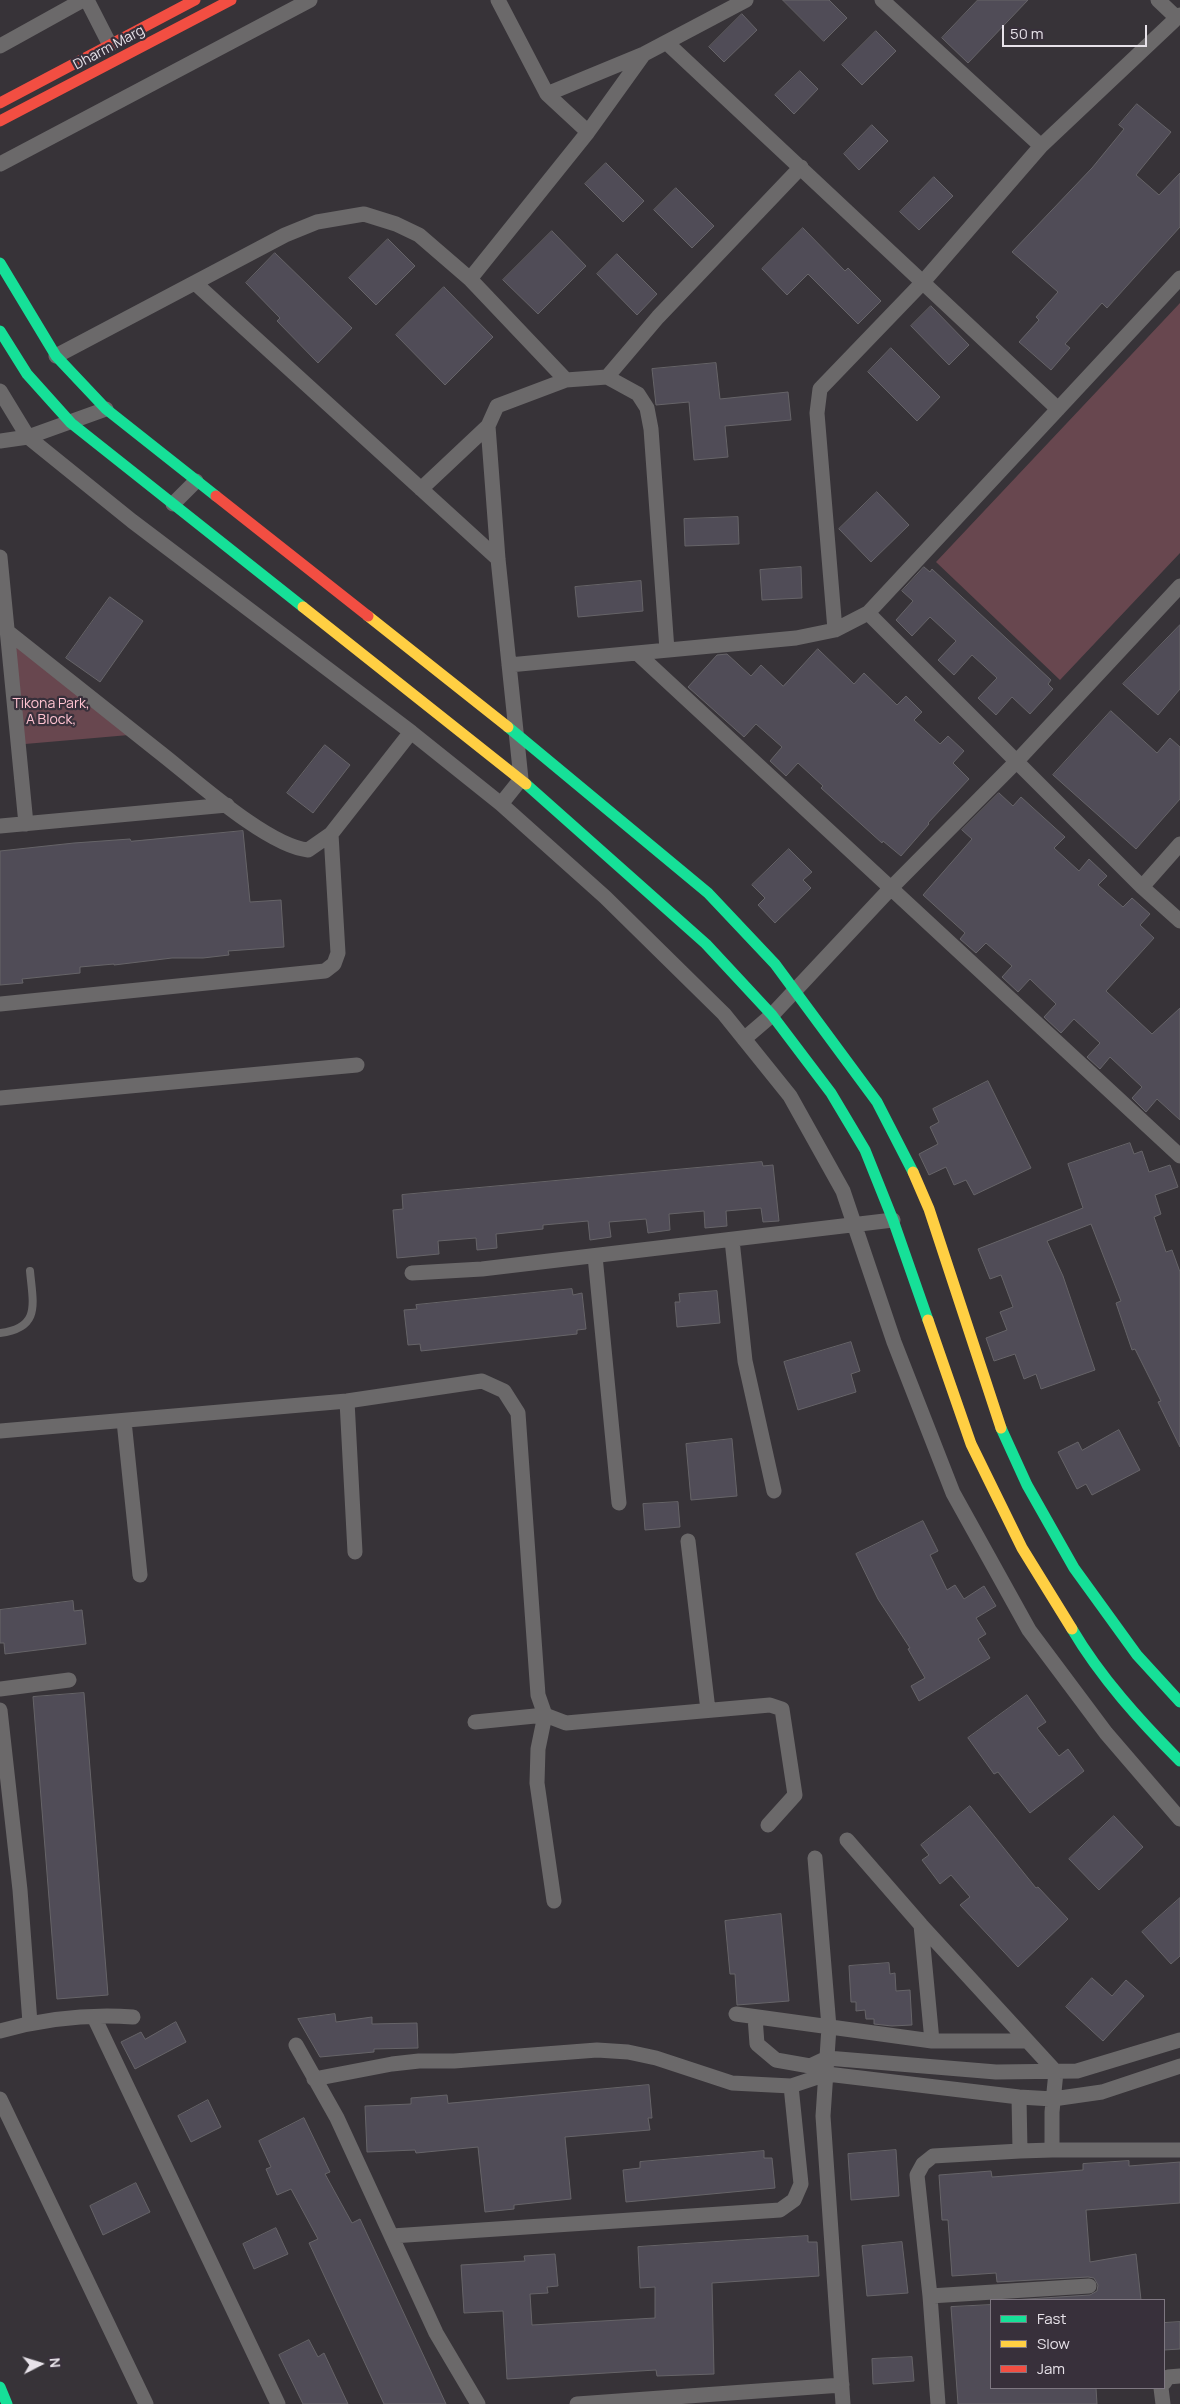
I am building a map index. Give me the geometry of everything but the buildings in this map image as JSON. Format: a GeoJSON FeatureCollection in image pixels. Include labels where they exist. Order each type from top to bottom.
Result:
{"type":"FeatureCollection","features":[{"type":"Feature","properties":{"kind":"street"},"geometry":{"type":"LineString","coordinates":[[0,46],[83,0]]}},
{"type":"Feature","properties":{"kind":"street"},"geometry":{"type":"LineString","coordinates":[[87,0],[110,45]]}},
{"type":"Feature","properties":{"kind":"street","name":"Dharm Marg"},"geometry":{"type":"LineString","coordinates":[[0,103],[195,0]]}},
{"type":"Feature","properties":{"kind":"street","name":"Dharm Marg"},"geometry":{"type":"LineString","coordinates":[[0,121],[232,0]]}},
{"type":"Feature","properties":{"kind":"street"},"geometry":{"type":"LineString","coordinates":[[0,164],[310,0]]}},
{"type":"Feature","properties":{"kind":"street"},"geometry":{"type":"LineString","coordinates":[[498,0],[547,94],[588,132]]}},
{"type":"Feature","properties":{"kind":"street"},"geometry":{"type":"LineString","coordinates":[[547,94],[644,54],[746,0]]}},
{"type":"Feature","properties":{"kind":"street"},"geometry":{"type":"LineString","coordinates":[[882,0],[1041,146]]}},
{"type":"Feature","properties":{"kind":"street"},"geometry":{"type":"LineString","coordinates":[[835,630],[817,413],[820,389],[923,282],[1041,146],[1178,16],[1158,0]]}},
{"type":"Feature","properties":{"kind":"street"},"geometry":{"type":"LineString","coordinates":[[667,43],[1058,409]]}},
{"type":"Feature","properties":{"kind":"street"},"geometry":{"type":"LineString","coordinates":[[470,279],[588,132],[644,54]]}},
{"type":"Feature","properties":{"kind":"street"},"geometry":{"type":"LineString","coordinates":[[608,377],[658,317],[801,167]]}},
{"type":"Feature","properties":{"kind":"street"},"geometry":{"type":"LineString","coordinates":[[56,356],[285,235],[317,222],[364,214],[396,224],[419,235],[470,279],[558,374],[566,380]]}},
{"type":"Feature","properties":{"kind":"street"},"geometry":{"type":"LineString","coordinates":[[0,263],[56,356],[106,408],[516,733],[708,894],[744,930],[795,990],[877,1102],[904,1151],[928,1209],[1004,1438],[1027,1485],[1074,1568],[1137,1655],[1180,1702]]}},
{"type":"Feature","properties":{"kind":"street"},"geometry":{"type":"LineString","coordinates":[[509,665],[796,638],[835,630],[868,613],[1180,278]]}},
{"type":"Feature","properties":{"kind":"street"},"geometry":{"type":"LineString","coordinates":[[195,284],[498,559]]}},
{"type":"Feature","properties":{"kind":"street"},"geometry":{"type":"LineString","coordinates":[[0,332],[28,374],[71,423],[521,779],[706,944],[772,1015],[831,1093],[865,1150],[893,1220],[971,1444],[1022,1548],[1088,1656],[1146,1727],[1180,1761]]}},
{"type":"Feature","properties":{"kind":"street"},"geometry":{"type":"LineString","coordinates":[[421,489],[488,426],[497,406],[566,380],[608,377],[638,394],[647,408],[651,429],[667,650]]}},
{"type":"Feature","properties":{"kind":"street"},"geometry":{"type":"LineString","coordinates":[[0,391],[28,437],[140,527],[411,732],[501,804],[605,897],[724,1014],[790,1096],[843,1191],[852,1225],[894,1342],[953,1493],[1029,1630],[1106,1733],[1180,1819]]}},
{"type":"Feature","properties":{"kind":"street"},"geometry":{"type":"LineString","coordinates":[[0,441],[28,437],[71,423],[106,408]]}},
{"type":"Feature","properties":{"kind":"street"},"geometry":{"type":"LineString","coordinates":[[488,426],[498,559],[521,779],[501,804]]}},
{"type":"Feature","properties":{"kind":"street"},"geometry":{"type":"LineString","coordinates":[[173,504],[196,481]]}},
{"type":"Feature","properties":{"kind":"street"},"geometry":{"type":"LineString","coordinates":[[0,557],[26,824]]}},
{"type":"Feature","properties":{"kind":"street"},"geometry":{"type":"LineString","coordinates":[[744,1039],[772,1015],[891,888],[1017,760],[1180,586]]}},
{"type":"Feature","properties":{"kind":"street"},"geometry":{"type":"LineString","coordinates":[[868,613],[1142,887],[1180,921]]}},
{"type":"Feature","properties":{"kind":"street"},"geometry":{"type":"LineString","coordinates":[[7,631],[226,805],[283,844],[295,849],[308,850],[331,834],[411,732]]}},
{"type":"Feature","properties":{"kind":"street"},"geometry":{"type":"LineString","coordinates":[[637,653],[1180,1156]]}},
{"type":"Feature","properties":{"kind":"street"},"geometry":{"type":"LineString","coordinates":[[0,826],[226,805]]}},
{"type":"Feature","properties":{"kind":"street"},"geometry":{"type":"LineString","coordinates":[[0,1004],[325,971],[334,964],[338,953],[331,834]]}},
{"type":"Feature","properties":{"kind":"street"},"geometry":{"type":"LineString","coordinates":[[1142,887],[1180,844]]}},
{"type":"Feature","properties":{"kind":"street"},"geometry":{"type":"LineString","coordinates":[[0,1098],[357,1065]]}},
{"type":"Feature","properties":{"kind":"street"},"geometry":{"type":"LineString","coordinates":[[412,1273],[482,1269],[893,1220]]}},
{"type":"Feature","properties":{"kind":"street"},"geometry":{"type":"LineString","coordinates":[[732,1240],[745,1362],[774,1491]]}},
{"type":"Feature","properties":{"kind":"street"},"geometry":{"type":"LineString","coordinates":[[595,1256],[618,1504]]}},
{"type":"Feature","properties":{"kind":"street"},"geometry":{"type":"LineString","coordinates":[[0,1431],[124,1422],[346,1401],[482,1381],[504,1390],[518,1413],[538,1695],[545,1715],[538,1749],[537,1783],[554,1901]]}},
{"type":"Feature","properties":{"kind":"street"},"geometry":{"type":"LineString","coordinates":[[346,1401],[355,1552]]}},
{"type":"Feature","properties":{"kind":"street"},"geometry":{"type":"LineString","coordinates":[[124,1422],[140,1575]]}},
{"type":"Feature","properties":{"kind":"street"},"geometry":{"type":"LineString","coordinates":[[688,1541],[708,1710]]}},
{"type":"Feature","properties":{"kind":"street"},"geometry":{"type":"LineString","coordinates":[[0,1690],[69,1680]]}},
{"type":"Feature","properties":{"kind":"street"},"geometry":{"type":"LineString","coordinates":[[475,1722],[545,1715],[566,1723],[770,1705],[782,1709],[795,1795],[768,1825]]}},
{"type":"Feature","properties":{"kind":"street"},"geometry":{"type":"LineString","coordinates":[[0,1710],[20,1890],[30,2023]]}},
{"type":"Feature","properties":{"kind":"street"},"geometry":{"type":"LineString","coordinates":[[847,1840],[921,1925],[1056,2072],[1053,2099],[1052,2150]]}},
{"type":"Feature","properties":{"kind":"street"},"geometry":{"type":"LineString","coordinates":[[815,1858],[830,2027],[827,2058],[828,2074],[823,2116],[843,2404]]}},
{"type":"Feature","properties":{"kind":"street"},"geometry":{"type":"LineString","coordinates":[[921,1925],[932,2041]]}},
{"type":"Feature","properties":{"kind":"street"},"geometry":{"type":"LineString","coordinates":[[736,2014],[932,2041],[1027,2041]]}},
{"type":"Feature","properties":{"kind":"street"},"geometry":{"type":"LineString","coordinates":[[0,2031],[30,2023],[108,2015],[133,2017]]}},
{"type":"Feature","properties":{"kind":"street"},"geometry":{"type":"LineString","coordinates":[[756,2016],[757,2044],[776,2060],[810,2066],[827,2058],[987,2071],[1077,2071],[1180,2040]]}},
{"type":"Feature","properties":{"kind":"street"},"geometry":{"type":"LineString","coordinates":[[94,2017],[278,2404]]}},
{"type":"Feature","properties":{"kind":"street"},"geometry":{"type":"LineString","coordinates":[[296,2045],[337,2118],[436,2333],[474,2403]]}},
{"type":"Feature","properties":{"kind":"street"},"geometry":{"type":"LineString","coordinates":[[314,2079],[392,2064],[420,2061],[454,2061],[598,2050],[628,2052],[656,2058],[732,2083],[791,2086],[828,2074],[1019,2097],[1053,2099],[1102,2092],[1180,2066]]}},
{"type":"Feature","properties":{"kind":"street"},"geometry":{"type":"LineString","coordinates":[[392,2236],[780,2210],[794,2200],[801,2184],[791,2086]]}},
{"type":"Feature","properties":{"kind":"street"},"geometry":{"type":"LineString","coordinates":[[1019,2097],[1020,2151]]}},
{"type":"Feature","properties":{"kind":"street"},"geometry":{"type":"LineString","coordinates":[[0,2099],[146,2404]]}},
{"type":"Feature","properties":{"kind":"street"},"geometry":{"type":"LineString","coordinates":[[938,2404],[930,2296],[917,2175],[923,2164],[934,2156],[1020,2151],[1180,2150]]}},
{"type":"Feature","properties":{"kind":"street"},"geometry":{"type":"LineString","coordinates":[[930,2296],[1089,2286]]}},
{"type":"Feature","properties":{"kind":"street"},"geometry":{"type":"LineString","coordinates":[[1165,2382],[1168,2377],[1180,2376]]}},
{"type":"Feature","properties":{"kind":"street"},"geometry":{"type":"LineString","coordinates":[[577,2404],[674,2401],[842,2385]]}},
{"type":"Feature","properties":{"kind":"street"},"geometry":{"type":"LineString","coordinates":[[0,2387],[7,2404]]}},
{"type":"Feature","properties":{"kind":"street"},"geometry":{"type":"LineString","coordinates":[[1161,2389],[1163,2404]]}},
{"type":"Feature","properties":{"kind":"lane"},"geometry":{"type":"LineString","coordinates":[[0,1333],[23,1327],[28,1322],[33,1302],[30,1272]]}},
{"type":"Feature","properties":{"kind":"green space"},"geometry":{"type":"Polygon","coordinates":[[[1180,303],[1180,553],[1060,680],[936,562],[1180,303]]]}},
{"type":"Feature","properties":{"kind":"green space","name":"Tikona Park, A Block,"},"geometry":{"type":"Polygon","coordinates":[[[13,643],[129,735],[25,744],[13,643]]]}},
{"type":"Feature","properties":{"kind":"traffic: fast"},"geometry":{"type":"LineString","coordinates":[[0,263],[56,356],[106,409],[216,496]]}},
{"type":"Feature","properties":{"kind":"traffic: fast"},"geometry":{"type":"LineString","coordinates":[[0,331],[27,374],[71,423],[303,607]]}},
{"type":"Feature","properties":{"kind":"traffic: fast"},"geometry":{"type":"LineString","coordinates":[[508,727],[708,893],[775,964],[877,1102],[913,1172]]}},
{"type":"Feature","properties":{"kind":"traffic: fast"},"geometry":{"type":"LineString","coordinates":[[526,784],[706,944],[772,1015],[831,1093],[865,1150],[893,1220],[928,1320]]}},
{"type":"Feature","properties":{"kind":"traffic: fast"},"geometry":{"type":"LineString","coordinates":[[1001,1428],[1027,1485],[1074,1568],[1137,1655],[1180,1702]]}},
{"type":"Feature","properties":{"kind":"traffic: fast"},"geometry":{"type":"LineString","coordinates":[[1072,1629],[1108,1682],[1180,1761]]}},
{"type":"Feature","properties":{"kind":"traffic: fast"},"geometry":{"type":"LineString","coordinates":[[0,2387],[7,2404]]}},
{"type":"Feature","properties":{"kind":"traffic: slow"},"geometry":{"type":"LineString","coordinates":[[303,607],[526,784]]}},
{"type":"Feature","properties":{"kind":"traffic: slow"},"geometry":{"type":"LineString","coordinates":[[368,616],[508,727]]}},
{"type":"Feature","properties":{"kind":"traffic: slow"},"geometry":{"type":"LineString","coordinates":[[913,1172],[929,1209],[1001,1428]]}},
{"type":"Feature","properties":{"kind":"traffic: slow"},"geometry":{"type":"LineString","coordinates":[[928,1320],[971,1444],[1022,1548],[1072,1629]]}},
{"type":"Feature","properties":{"kind":"traffic: jam"},"geometry":{"type":"LineString","coordinates":[[0,103],[195,0]]}},
{"type":"Feature","properties":{"kind":"traffic: jam"},"geometry":{"type":"LineString","coordinates":[[0,121],[231,0]]}},
{"type":"Feature","properties":{"kind":"traffic: jam"},"geometry":{"type":"LineString","coordinates":[[216,496],[368,616]]}}]}
